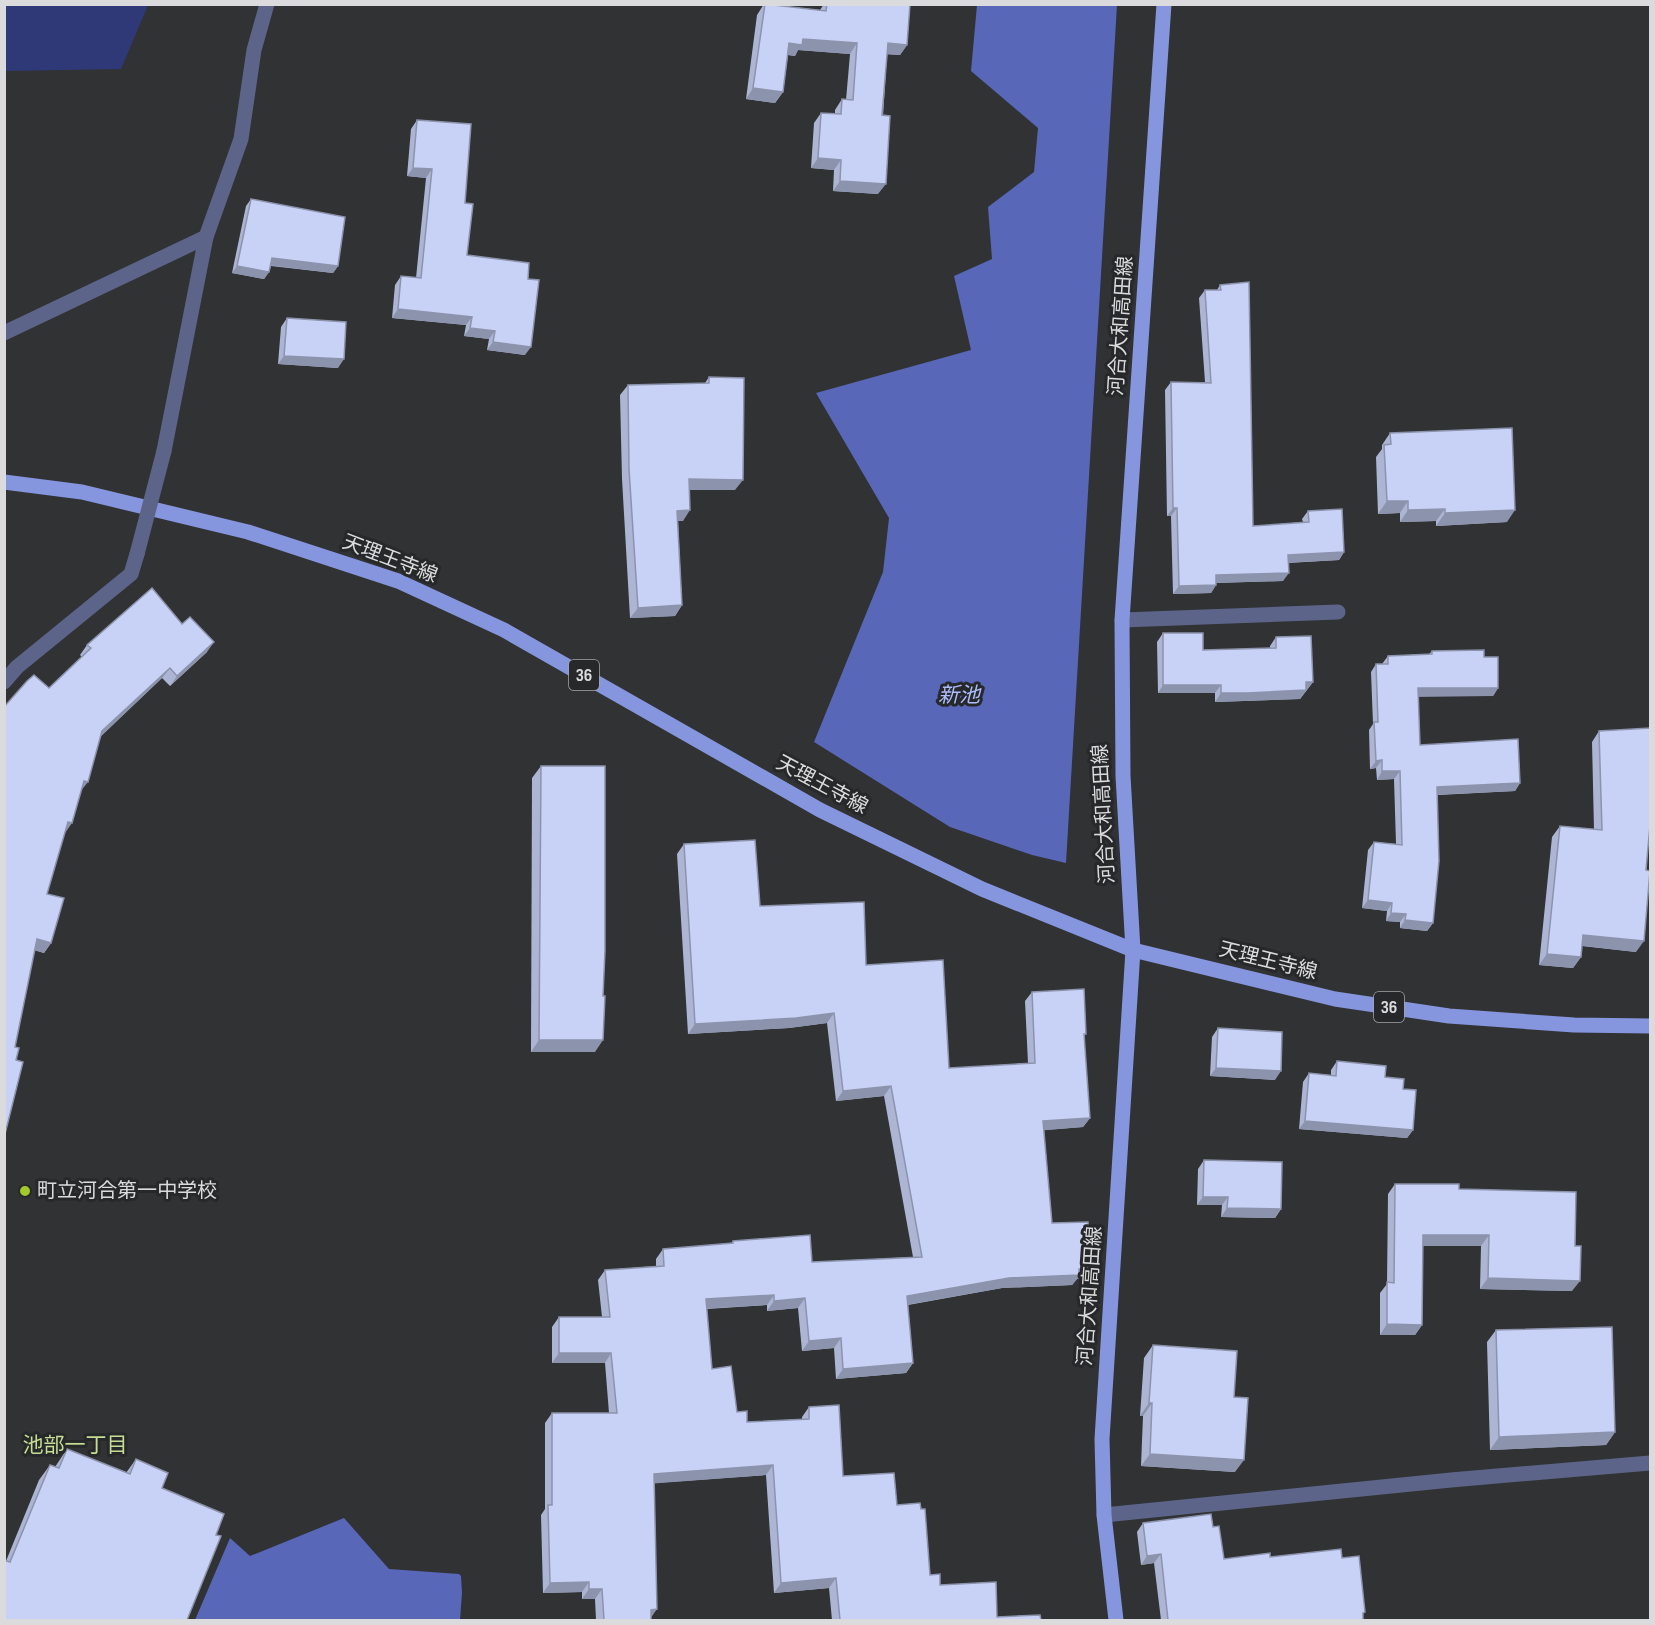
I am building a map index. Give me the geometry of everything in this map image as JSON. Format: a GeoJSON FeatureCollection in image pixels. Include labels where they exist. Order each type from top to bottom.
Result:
{"type":"FeatureCollection","features":[{"type":"Feature","properties":{"kind":"main road","name":"河合大和高田線"},"geometry":{"type":"LineString","coordinates":[[1116,1620],[1104,1515],[1102,1439],[1133,950],[1123,777],[1122,620],[1164,4]]}},
{"type":"Feature","properties":{"kind":"main road","name":"天理王寺線"},"geometry":{"type":"LineString","coordinates":[[4,482],[82,492],[248,532],[398,581],[504,630],[820,810],[982,889],[1133,950],[1335,999],[1449,1016],[1574,1025],[1650,1026]]}},
{"type":"Feature","properties":{"kind":"street"},"geometry":{"type":"LineString","coordinates":[[4,682],[17,667],[131,574],[164,451],[206,237],[241,139],[254,50],[267,4]]}},
{"type":"Feature","properties":{"kind":"street"},"geometry":{"type":"LineString","coordinates":[[4,333],[206,237]]}},
{"type":"Feature","properties":{"kind":"street"},"geometry":{"type":"LineString","coordinates":[[1122,620],[1338,612]]}},
{"type":"Feature","properties":{"kind":"street"},"geometry":{"type":"LineString","coordinates":[[1104,1515],[1451,1480],[1650,1463]]}},
{"type":"Feature","properties":{"kind":"shaded area"},"geometry":{"type":"Polygon","coordinates":[[[4,5],[148,5],[121,69],[5,71],[4,5]]]}},
{"type":"Feature","properties":{"kind":"water","name":"新池"},"geometry":{"type":"Polygon","coordinates":[[[977,5],[1117,5],[1066,863],[1032,855],[950,827],[814,742],[883,572],[889,518],[816,393],[971,350],[954,276],[992,259],[988,207],[1034,172],[1038,128],[971,71],[977,5]]]}},
{"type":"Feature","properties":{"kind":"water"},"geometry":{"type":"Polygon","coordinates":[[[344,1518],[389,1569],[459,1574],[462,1593],[460,1620],[195,1620],[230,1538],[250,1556],[344,1518]]]}},
{"type":"Feature","properties":{"kind":"building"},"geometry":{"type":"Polygon","coordinates":[[[765,4],[826,11],[827,4],[910,4],[907,45],[888,43],[882,115],[890,116],[886,184],[840,181],[841,160],[818,158],[821,113],[841,114],[842,99],[853,100],[857,43],[803,39],[802,45],[789,43],[783,92],[753,88],[765,4]]]}},
{"type":"Feature","properties":{"kind":"building"},"geometry":{"type":"Polygon","coordinates":[[[417,120],[471,124],[465,203],[473,204],[467,255],[529,263],[528,279],[539,280],[531,347],[493,342],[495,331],[470,328],[472,317],[398,309],[401,276],[421,278],[432,169],[413,168],[417,120]]]}},
{"type":"Feature","properties":{"kind":"building"},"geometry":{"type":"Polygon","coordinates":[[[251,199],[345,217],[338,266],[272,258],[269,272],[237,266],[251,199]]]}},
{"type":"Feature","properties":{"kind":"building"},"geometry":{"type":"Polygon","coordinates":[[[1249,282],[1253,526],[1309,522],[1308,511],[1342,509],[1344,552],[1288,555],[1289,573],[1216,575],[1216,585],[1179,586],[1177,508],[1173,508],[1171,382],[1211,383],[1205,290],[1221,290],[1220,285],[1249,282]]]}},
{"type":"Feature","properties":{"kind":"building"},"geometry":{"type":"Polygon","coordinates":[[[287,318],[346,322],[344,359],[284,356],[287,318]]]}},
{"type":"Feature","properties":{"kind":"building"},"geometry":{"type":"Polygon","coordinates":[[[709,377],[744,378],[743,480],[689,479],[690,510],[677,511],[682,605],[638,608],[629,469],[628,385],[709,383],[709,377]]]}},
{"type":"Feature","properties":{"kind":"building"},"geometry":{"type":"Polygon","coordinates":[[[1512,428],[1515,510],[1445,513],[1445,509],[1408,510],[1408,501],[1387,501],[1384,445],[1391,444],[1390,433],[1512,428]]]}},
{"type":"Feature","properties":{"kind":"building"},"geometry":{"type":"Polygon","coordinates":[[[152,588],[182,624],[190,617],[214,642],[177,676],[170,668],[102,731],[88,782],[84,781],[72,823],[68,822],[47,894],[64,898],[51,943],[37,939],[15,1047],[19,1048],[16,1060],[23,1062],[4,1138],[4,707],[34,675],[49,688],[91,648],[87,645],[152,588]]]}},
{"type":"Feature","properties":{"kind":"building"},"geometry":{"type":"Polygon","coordinates":[[[1163,633],[1203,633],[1203,650],[1276,648],[1276,637],[1311,636],[1313,682],[1306,682],[1306,690],[1248,693],[1221,693],[1221,685],[1163,685],[1163,633]]]}},
{"type":"Feature","properties":{"kind":"building"},"geometry":{"type":"Polygon","coordinates":[[[1484,650],[1484,657],[1498,657],[1498,688],[1418,688],[1420,745],[1518,739],[1520,783],[1437,787],[1439,861],[1433,923],[1405,920],[1406,914],[1391,913],[1392,903],[1368,900],[1374,842],[1402,845],[1400,771],[1382,771],[1382,760],[1376,761],[1374,722],[1378,722],[1376,664],[1388,664],[1388,656],[1432,654],[1432,651],[1484,650]]]}},
{"type":"Feature","properties":{"kind":"building"},"geometry":{"type":"Polygon","coordinates":[[[1650,728],[1650,825],[1646,870],[1650,871],[1644,941],[1583,935],[1581,957],[1547,954],[1560,826],[1602,830],[1599,731],[1650,728]]]}},
{"type":"Feature","properties":{"kind":"building"},"geometry":{"type":"Polygon","coordinates":[[[541,766],[605,766],[603,1040],[539,1040],[541,766]]]}},
{"type":"Feature","properties":{"kind":"building"},"geometry":{"type":"Polygon","coordinates":[[[755,840],[760,906],[864,902],[866,965],[943,960],[949,1068],[1035,1063],[1032,992],[1084,989],[1086,1034],[1084,1034],[1090,1118],[1043,1121],[1052,1223],[1088,1222],[1090,1269],[1079,1269],[1079,1275],[1009,1278],[907,1296],[913,1363],[843,1369],[841,1338],[809,1341],[805,1298],[774,1301],[774,1295],[706,1299],[712,1369],[731,1366],[737,1412],[747,1411],[747,1422],[809,1419],[809,1407],[839,1405],[843,1476],[894,1473],[897,1505],[920,1503],[921,1509],[925,1509],[930,1575],[940,1574],[940,1585],[996,1582],[997,1617],[1040,1615],[1041,1620],[840,1620],[836,1578],[781,1583],[773,1465],[654,1474],[657,1609],[651,1610],[651,1620],[604,1620],[602,1589],[589,1589],[589,1582],[550,1583],[548,1505],[552,1505],[552,1413],[617,1413],[611,1353],[559,1353],[559,1317],[610,1317],[605,1270],[664,1266],[663,1249],[810,1235],[812,1262],[922,1257],[891,1086],[843,1091],[834,1013],[796,1018],[695,1024],[684,844],[755,840]]]}},
{"type":"Feature","properties":{"kind":"building"},"geometry":{"type":"Polygon","coordinates":[[[1218,1028],[1282,1032],[1281,1071],[1216,1068],[1218,1028]]]}},
{"type":"Feature","properties":{"kind":"building"},"geometry":{"type":"Polygon","coordinates":[[[1337,1061],[1386,1066],[1385,1077],[1404,1079],[1403,1089],[1416,1090],[1413,1130],[1305,1121],[1309,1073],[1336,1076],[1337,1061]]]}},
{"type":"Feature","properties":{"kind":"building"},"geometry":{"type":"Polygon","coordinates":[[[1204,1160],[1282,1162],[1281,1209],[1227,1208],[1228,1197],[1203,1197],[1204,1160]]]}},
{"type":"Feature","properties":{"kind":"building"},"geometry":{"type":"Polygon","coordinates":[[[1395,1184],[1459,1184],[1459,1189],[1576,1192],[1575,1246],[1581,1246],[1580,1281],[1488,1278],[1489,1235],[1423,1235],[1422,1325],[1387,1324],[1387,1282],[1394,1283],[1395,1184]]]}},
{"type":"Feature","properties":{"kind":"building"},"geometry":{"type":"Polygon","coordinates":[[[1612,1327],[1615,1432],[1499,1437],[1496,1330],[1612,1327]]]}},
{"type":"Feature","properties":{"kind":"building"},"geometry":{"type":"Polygon","coordinates":[[[1153,1345],[1237,1351],[1234,1397],[1248,1398],[1244,1460],[1150,1454],[1152,1403],[1149,1403],[1153,1345]]]}},
{"type":"Feature","properties":{"kind":"building"},"geometry":{"type":"Polygon","coordinates":[[[67,1449],[130,1474],[136,1459],[168,1473],[162,1488],[224,1514],[216,1535],[221,1536],[187,1620],[4,1620],[4,1560],[10,1562],[50,1465],[59,1468],[67,1449]]]}},
{"type":"Feature","properties":{"kind":"building"},"geometry":{"type":"Polygon","coordinates":[[[1211,1514],[1213,1527],[1219,1526],[1224,1559],[1270,1553],[1270,1557],[1341,1549],[1342,1558],[1359,1556],[1365,1612],[1363,1620],[1168,1620],[1161,1554],[1147,1556],[1143,1523],[1211,1514]]]}},
{"type":"Feature","properties":{"kind":"place","name":"町立河合第一中学校"},"geometry":{"type":"Point","coordinates":[25,1191]}},
{"type":"Feature","properties":{"kind":"district","name":"池部一丁目"},"geometry":{"type":"Point","coordinates":[75,1445]}}]}
